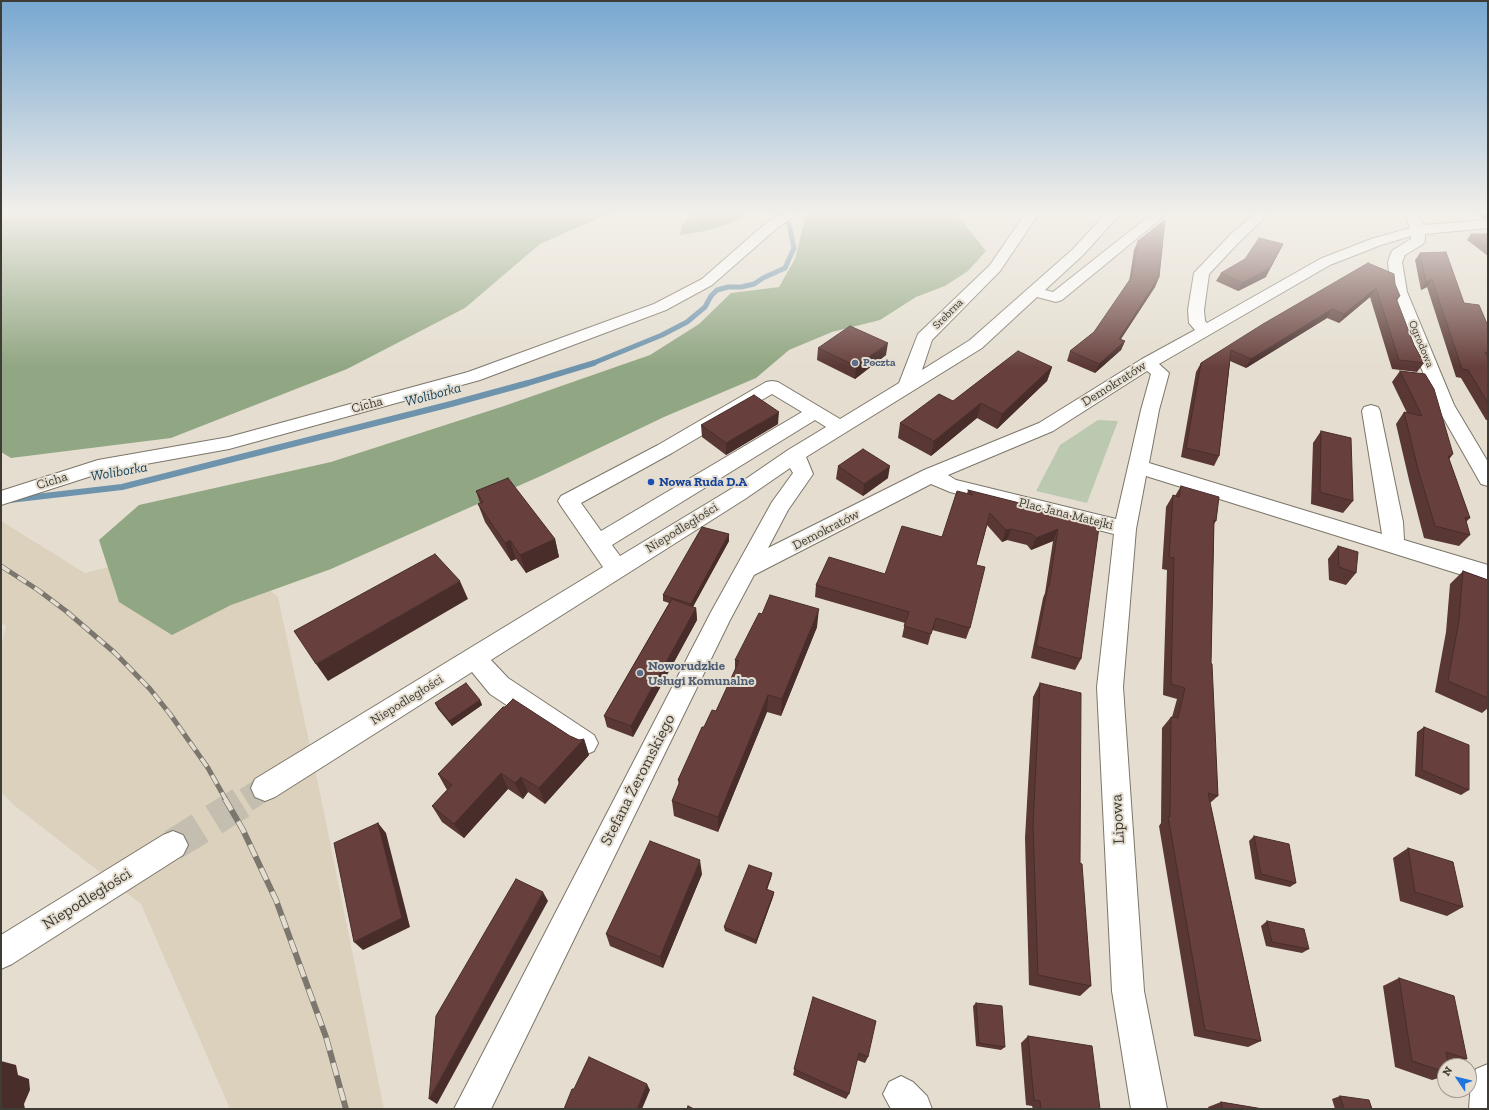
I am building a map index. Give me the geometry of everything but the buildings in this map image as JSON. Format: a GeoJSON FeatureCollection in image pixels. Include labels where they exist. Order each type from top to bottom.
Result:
{"type":"FeatureCollection","features":[{"type":"Feature","properties":{"kind":"street","name":"Cicha"},"geometry":{"type":"LineString","coordinates":[[1,498],[25,489],[105,465],[229,443],[474,376],[660,306],[707,282],[728,264]]}},
{"type":"Feature","properties":{"kind":"street","name":"Srebrna"},"geometry":{"type":"LineString","coordinates":[[907,387],[924,338],[998,264]]}},
{"type":"Feature","properties":{"kind":"street","name":"Niepodległości"},"geometry":{"type":"LineString","coordinates":[[265,788],[738,494],[795,455],[976,344],[1065,264]]}},
{"type":"Feature","properties":{"kind":"street"},"geometry":{"type":"LineString","coordinates":[[1034,292],[1056,296],[1075,284],[1099,264]]}},
{"type":"Feature","properties":{"kind":"street"},"geometry":{"type":"LineString","coordinates":[[1205,330],[1196,323],[1196,310],[1202,273],[1211,264]]}},
{"type":"Feature","properties":{"kind":"street","name":"Demokratów"},"geometry":{"type":"LineString","coordinates":[[746,570],[931,475],[1046,427],[1148,363],[1323,264]]}},
{"type":"Feature","properties":{"kind":"street","name":"Ogrodowa"},"geometry":{"type":"LineString","coordinates":[[1395,264],[1399,292],[1446,405],[1488,479]]}},
{"type":"Feature","properties":{"kind":"street","name":"Plac Jana Matejki"},"geometry":{"type":"LineString","coordinates":[[931,475],[950,485],[1125,529],[1150,410],[1160,373],[1148,363]]}},
{"type":"Feature","properties":{"kind":"street"},"geometry":{"type":"LineString","coordinates":[[617,569],[568,501],[629,477],[666,456],[772,386],[841,428]]}},
{"type":"Feature","properties":{"kind":"street"},"geometry":{"type":"LineString","coordinates":[[1371,411],[1392,522],[1394,545]]}},
{"type":"Feature","properties":{"kind":"street"},"geometry":{"type":"LineString","coordinates":[[598,543],[815,412]]}},
{"type":"Feature","properties":{"kind":"street","name":"Stefana Żeromskiego"},"geometry":{"type":"LineString","coordinates":[[472,1109],[719,619],[779,508],[803,474],[795,455]]}},
{"type":"Feature","properties":{"kind":"street"},"geometry":{"type":"LineString","coordinates":[[1138,467],[1488,574]]}},
{"type":"Feature","properties":{"kind":"street"},"geometry":{"type":"LineString","coordinates":[[712,473],[738,494]]}},
{"type":"Feature","properties":{"kind":"street","name":"Lipowa"},"geometry":{"type":"LineString","coordinates":[[1125,529],[1110,688],[1128,991],[1149,1109]]}},
{"type":"Feature","properties":{"kind":"street"},"geometry":{"type":"LineString","coordinates":[[474,658],[499,686],[585,743]]}},
{"type":"Feature","properties":{"kind":"street","name":"Niepodległości"},"geometry":{"type":"LineString","coordinates":[[1,952],[173,845]]}},
{"type":"Feature","properties":{"kind":"street"},"geometry":{"type":"LineString","coordinates":[[1487,1109],[1488,1081]]}},
{"type":"Feature","properties":{"kind":"shaded area"},"geometry":{"type":"Polygon","coordinates":[[[1,521],[85,573],[210,541],[278,597],[318,783],[384,1109],[230,1109],[141,904],[16,807],[1,792],[1,646],[6,626],[1,623],[1,521]]]}},
{"type":"Feature","properties":{"kind":"green space"},"geometry":{"type":"Polygon","coordinates":[[[1,264],[517,264],[465,308],[347,369],[171,438],[11,458],[1,452],[1,264]]]}},
{"type":"Feature","properties":{"kind":"green space"},"geometry":{"type":"Polygon","coordinates":[[[792,264],[974,264],[968,271],[945,286],[916,297],[880,320],[832,332],[789,350],[756,378],[664,417],[543,475],[331,569],[231,605],[172,635],[119,602],[99,540],[139,505],[331,462],[504,406],[650,355],[699,324],[731,293],[779,287],[792,264]]]}},
{"type":"Feature","properties":{"kind":"green space"},"geometry":{"type":"Polygon","coordinates":[[[1098,420],[1118,421],[1087,503],[1036,491],[1060,445],[1098,420]]]}},
{"type":"Feature","properties":{"kind":"waterway","name":"Woliborka"},"geometry":{"type":"LineString","coordinates":[[592,364],[662,335],[687,322],[705,307],[711,296],[717,290],[728,287],[741,287],[754,284],[763,278],[785,268],[787,264]]}},
{"type":"Feature","properties":{"kind":"waterway","name":"Woliborka"},"geometry":{"type":"LineString","coordinates":[[1,501],[122,487],[451,404],[592,364]]}},
{"type":"Feature","properties":{"kind":"tunnel"},"geometry":{"type":"LineString","coordinates":[[246,800],[265,788]]}},
{"type":"Feature","properties":{"kind":"tunnel"},"geometry":{"type":"LineString","coordinates":[[173,845],[247,799]]}},
{"type":"Feature","properties":{"kind":"railway"},"geometry":{"type":"LineString","coordinates":[[1,566],[38,590],[66,611],[115,653],[150,689],[170,714],[208,768],[226,800]]}},
{"type":"Feature","properties":{"kind":"railway"},"geometry":{"type":"LineString","coordinates":[[225,799],[243,830],[276,900],[326,1037],[346,1109]]}},
{"type":"Feature","properties":{"kind":"place","name":"Poczta"},"geometry":{"type":"Point","coordinates":[855,363]}},
{"type":"Feature","properties":{"kind":"place","name":"Nowa Ruda D.A"},"geometry":{"type":"Point","coordinates":[651,482]}},
{"type":"Feature","properties":{"kind":"place","name":"Noworudzkie Usługi Komunalne"},"geometry":{"type":"Point","coordinates":[640,673]}}]}
